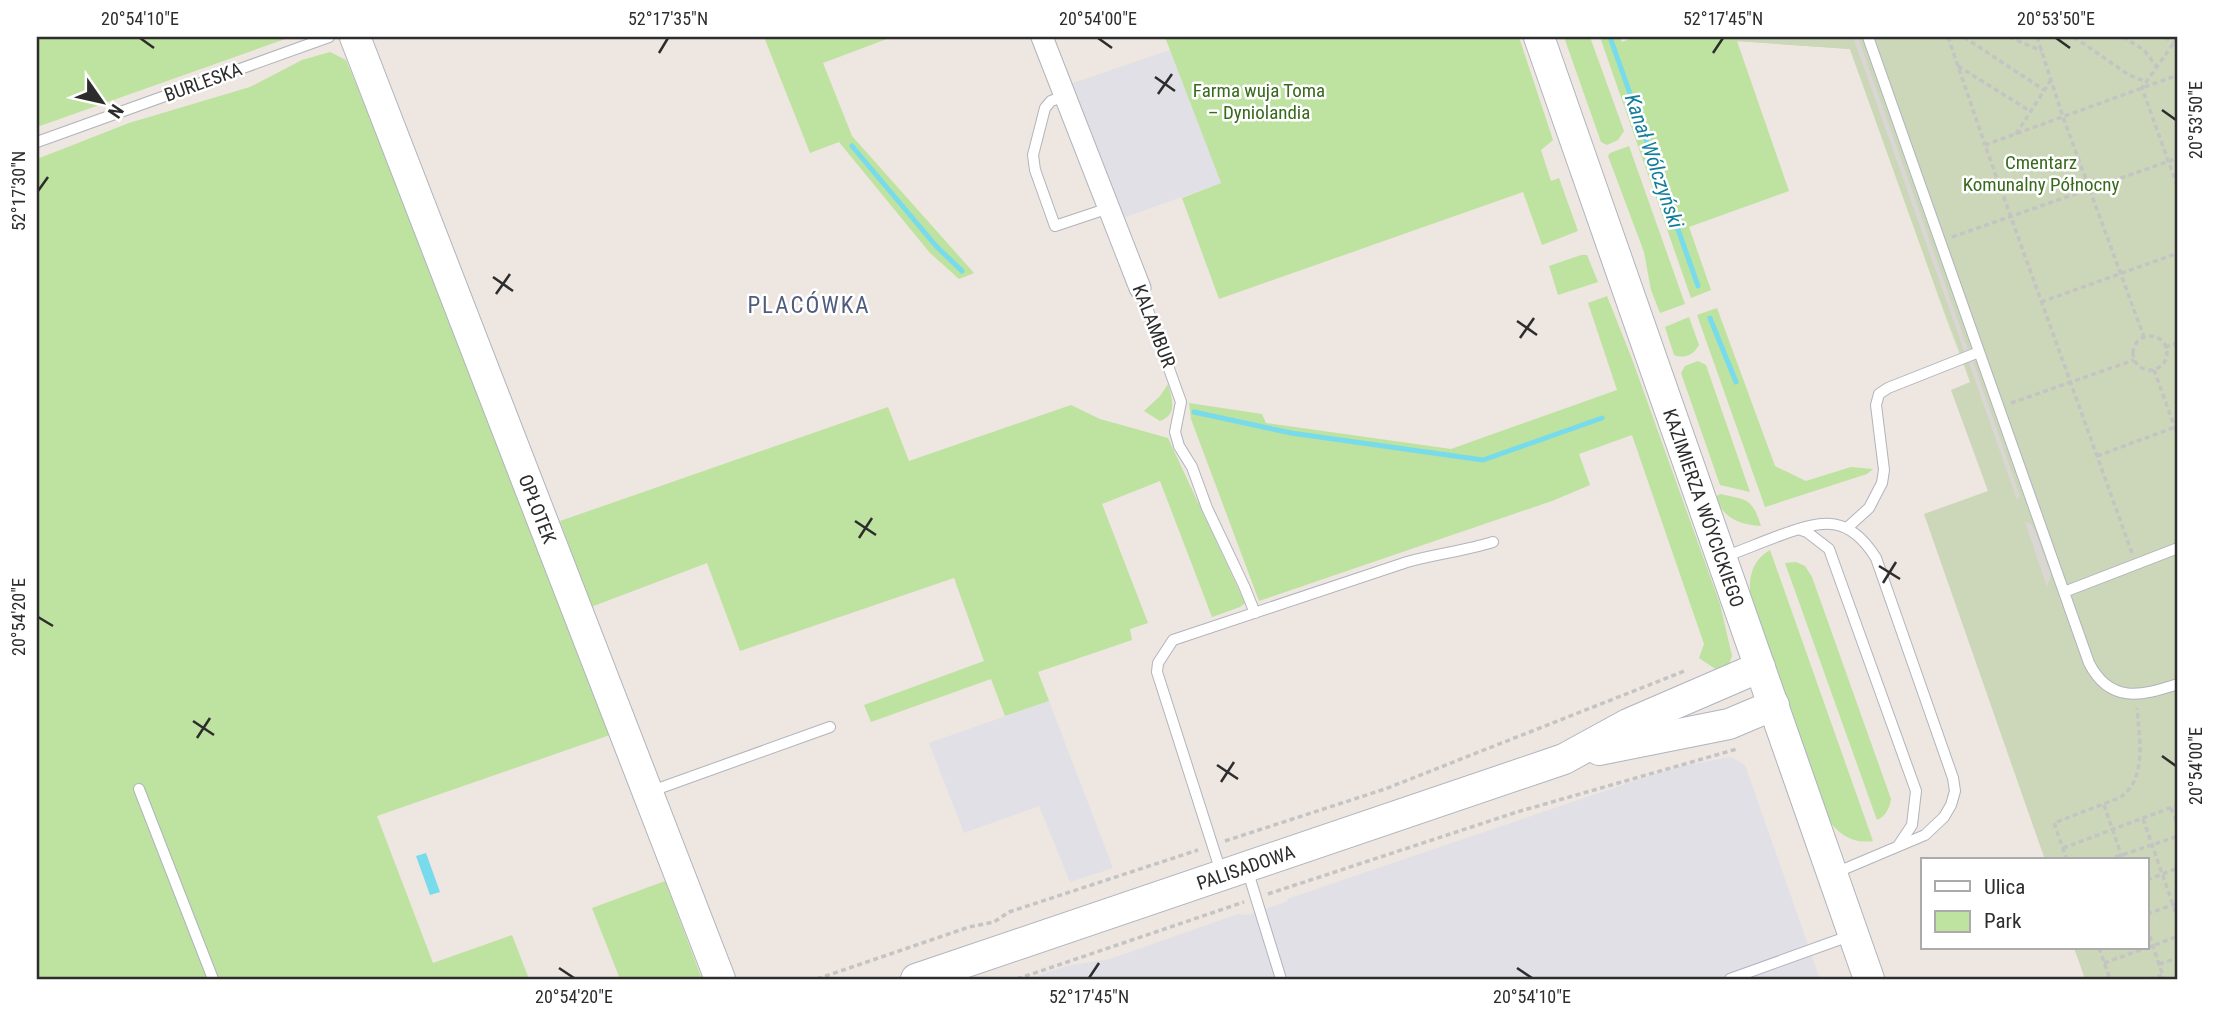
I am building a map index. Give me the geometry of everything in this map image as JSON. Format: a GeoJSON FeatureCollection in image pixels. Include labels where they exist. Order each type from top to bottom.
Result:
{"type":"FeatureCollection","features":[{"type":"Feature","properties":{"kind":"street","name":"OPŁOTEK"},"geometry":{"type":"LineString","coordinates":[[355,37],[720,979]]}},
{"type":"Feature","properties":{"kind":"street","name":"KALAMBUR"},"geometry":{"type":"LineString","coordinates":[[1042,37],[1140,288]]}},
{"type":"Feature","properties":{"kind":"street","name":"KAZIMIERZA WÓYCICKIEGO"},"geometry":{"type":"LineString","coordinates":[[1539,37],[1869,979]]}},
{"type":"Feature","properties":{"kind":"street","name":"PALISADOWA"},"geometry":{"type":"LineString","coordinates":[[1575,755],[1628,724],[1760,667]]}},
{"type":"Feature","properties":{"kind":"street","name":"PALISADOWA"},"geometry":{"type":"LineString","coordinates":[[916,979],[1575,755],[1729,724],[1774,705]]}},
{"type":"Feature","properties":{"kind":"lane","name":"BURLESKA"},"geometry":{"type":"LineString","coordinates":[[37,142],[329,37]]}},
{"type":"Feature","properties":{"kind":"lane"},"geometry":{"type":"LineString","coordinates":[[1868,37],[2088,663],[2096,678],[2108,686],[2136,695],[2178,684]]}},
{"type":"Feature","properties":{"kind":"lane"},"geometry":{"type":"LineString","coordinates":[[1065,96],[1051,101],[1045,108],[1032,155],[1055,226],[1109,208]]}},
{"type":"Feature","properties":{"kind":"lane","name":"KALAMBUR"},"geometry":{"type":"LineString","coordinates":[[1140,288],[1181,402],[1175,432],[1179,446],[1192,467],[1207,508],[1255,614]]}},
{"type":"Feature","properties":{"kind":"lane"},"geometry":{"type":"LineString","coordinates":[[1848,527],[1869,508],[1882,483],[1884,470],[1876,405],[1879,394],[1979,352]]}},
{"type":"Feature","properties":{"kind":"lane"},"geometry":{"type":"LineString","coordinates":[[1722,558],[1819,522],[1848,527],[1858,534],[1876,558],[1953,778],[1955,791],[1951,805],[1944,817],[1926,835],[1832,874]]}},
{"type":"Feature","properties":{"kind":"lane"},"geometry":{"type":"LineString","coordinates":[[1798,529],[1807,532],[1829,549],[1916,791],[1912,825],[1898,846]]}},
{"type":"Feature","properties":{"kind":"lane"},"geometry":{"type":"LineString","coordinates":[[1281,979],[1255,898],[1212,846],[1157,672],[1158,663],[1173,640],[1407,562],[1444,552],[1462,552],[1493,542]]}},
{"type":"Feature","properties":{"kind":"lane"},"geometry":{"type":"LineString","coordinates":[[2064,592],[2178,548]]}},
{"type":"Feature","properties":{"kind":"lane"},"geometry":{"type":"LineString","coordinates":[[648,792],[830,727]]}},
{"type":"Feature","properties":{"kind":"lane"},"geometry":{"type":"LineString","coordinates":[[139,789],[213,979]]}},
{"type":"Feature","properties":{"kind":"lane"},"geometry":{"type":"LineString","coordinates":[[1730,979],[1854,935]]}},
{"type":"Feature","properties":{"kind":"path"},"geometry":{"type":"LineString","coordinates":[[1948,37],[2136,565]]}},
{"type":"Feature","properties":{"kind":"path"},"geometry":{"type":"LineString","coordinates":[[1964,37],[2044,90]]}},
{"type":"Feature","properties":{"kind":"path"},"geometry":{"type":"LineString","coordinates":[[2009,37],[2042,51]]}},
{"type":"Feature","properties":{"kind":"path"},"geometry":{"type":"LineString","coordinates":[[2037,37],[2063,117],[2144,337]]}},
{"type":"Feature","properties":{"kind":"path"},"geometry":{"type":"LineString","coordinates":[[2074,37],[2129,75],[2147,82]]}},
{"type":"Feature","properties":{"kind":"path"},"geometry":{"type":"LineString","coordinates":[[2123,37],[2144,50],[2157,67]]}},
{"type":"Feature","properties":{"kind":"path"},"geometry":{"type":"LineString","coordinates":[[2165,37],[2174,43]]}},
{"type":"Feature","properties":{"kind":"path"},"geometry":{"type":"LineString","coordinates":[[2142,88],[2178,37]]}},
{"type":"Feature","properties":{"kind":"path"},"geometry":{"type":"LineString","coordinates":[[1958,66],[2031,111]]}},
{"type":"Feature","properties":{"kind":"path"},"geometry":{"type":"LineString","coordinates":[[1985,145],[2178,75]]}},
{"type":"Feature","properties":{"kind":"path"},"geometry":{"type":"LineString","coordinates":[[2016,134],[2051,80]]}},
{"type":"Feature","properties":{"kind":"path"},"geometry":{"type":"LineString","coordinates":[[2142,88],[2178,188]]}},
{"type":"Feature","properties":{"kind":"path"},"geometry":{"type":"LineString","coordinates":[[1940,242],[2178,158]]}},
{"type":"Feature","properties":{"kind":"path"},"geometry":{"type":"LineString","coordinates":[[2041,302],[2178,253]]}},
{"type":"Feature","properties":{"kind":"path"},"geometry":{"type":"LineString","coordinates":[[2144,337],[2159,339],[2165,347],[2166,358],[2163,364],[2154,370],[2140,367],[2134,360],[2135,344],[2144,337]]}},
{"type":"Feature","properties":{"kind":"path"},"geometry":{"type":"LineString","coordinates":[[2165,347],[2178,342]]}},
{"type":"Feature","properties":{"kind":"path"},"geometry":{"type":"LineString","coordinates":[[1999,407],[2134,360]]}},
{"type":"Feature","properties":{"kind":"path"},"geometry":{"type":"LineString","coordinates":[[2154,370],[2177,427],[2178,436]]}},
{"type":"Feature","properties":{"kind":"path"},"geometry":{"type":"LineString","coordinates":[[2096,456],[2177,427]]}},
{"type":"Feature","properties":{"kind":"path"},"geometry":{"type":"LineString","coordinates":[[817,979],[969,926],[994,922],[1009,912],[1385,789],[1696,666]]}},
{"type":"Feature","properties":{"kind":"path"},"geometry":{"type":"LineString","coordinates":[[2066,858],[2054,823],[2126,794],[2136,780],[2139,768],[2136,695]]}},
{"type":"Feature","properties":{"kind":"path"},"geometry":{"type":"LineString","coordinates":[[1017,979],[1517,812],[1737,749]]}},
{"type":"Feature","properties":{"kind":"path"},"geometry":{"type":"LineString","coordinates":[[2104,805],[2122,858],[2178,836]]}},
{"type":"Feature","properties":{"kind":"path"},"geometry":{"type":"LineString","coordinates":[[2063,848],[2178,805]]}},
{"type":"Feature","properties":{"kind":"path"},"geometry":{"type":"LineString","coordinates":[[2171,807],[2178,826]]}},
{"type":"Feature","properties":{"kind":"path"},"geometry":{"type":"LineString","coordinates":[[2142,818],[2176,904],[2178,919]]}},
{"type":"Feature","properties":{"kind":"path"},"geometry":{"type":"LineString","coordinates":[[2148,880],[2178,868]]}},
{"type":"Feature","properties":{"kind":"path"},"geometry":{"type":"LineString","coordinates":[[2148,914],[2176,904]]}},
{"type":"Feature","properties":{"kind":"path"},"geometry":{"type":"LineString","coordinates":[[2148,931],[2163,977],[2149,979]]}},
{"type":"Feature","properties":{"kind":"path"},"geometry":{"type":"LineString","coordinates":[[2148,947],[2178,936]]}},
{"type":"Feature","properties":{"kind":"path"},"geometry":{"type":"LineString","coordinates":[[2100,950],[2110,979]]}},
{"type":"Feature","properties":{"kind":"path"},"geometry":{"type":"LineString","coordinates":[[2104,963],[2140,950]]}},
{"type":"Feature","properties":{"kind":"path"},"geometry":{"type":"LineString","coordinates":[[2159,964],[2178,958]]}},
{"type":"Feature","properties":{"kind":"shaded area"},"geometry":{"type":"Polygon","coordinates":[[[1853,37],[1858,37],[1968,349],[1971,349],[1975,360],[1973,361],[2020,496],[2017,500],[1969,363],[1963,364],[1959,354],[1964,351],[1853,37]]]}},
{"type":"Feature","properties":{"kind":"shaded area"},"geometry":{"type":"Polygon","coordinates":[[[1170,50],[1221,183],[1120,219],[1070,84],[1170,50]]]}},
{"type":"Feature","properties":{"kind":"shaded area"},"geometry":{"type":"Polygon","coordinates":[[[2025,522],[2031,524],[2035,531],[2051,575],[2047,587],[2025,522]]]}},
{"type":"Feature","properties":{"kind":"shaded area"},"geometry":{"type":"Polygon","coordinates":[[[1049,701],[1113,868],[1070,882],[1039,806],[964,833],[929,743],[1049,701]]]}},
{"type":"Feature","properties":{"kind":"shaded area"},"geometry":{"type":"Polygon","coordinates":[[[1731,757],[1745,765],[1820,979],[1027,979],[1066,966],[1110,959],[1238,914],[1249,915],[1288,901],[1287,899],[1681,766],[1731,757]]]}},
{"type":"Feature","properties":{"kind":"green space"},"geometry":{"type":"Polygon","coordinates":[[[37,37],[291,37],[37,127],[37,37]]]}},
{"type":"Feature","properties":{"kind":"green space"},"geometry":{"type":"Polygon","coordinates":[[[764,37],[892,37],[823,63],[852,136],[974,273],[959,279],[930,253],[839,142],[810,153],[764,37]]]}},
{"type":"Feature","properties":{"kind":"green space","name":"Farma wuja Toma – Dyniolandia"},"geometry":{"type":"Polygon","coordinates":[[[1165,37],[1519,37],[1553,140],[1541,150],[1551,181],[1559,178],[1578,231],[1542,245],[1523,192],[1219,299],[1182,198],[1221,183],[1165,37]]]}},
{"type":"Feature","properties":{"kind":"green space"},"geometry":{"type":"Polygon","coordinates":[[[1564,37],[1590,37],[1624,131],[1618,140],[1607,145],[1601,142],[1564,37]]]}},
{"type":"Feature","properties":{"kind":"green space"},"geometry":{"type":"Polygon","coordinates":[[[1600,37],[1620,37],[1622,42],[1635,37],[1853,37],[1959,354],[1850,49],[1737,41],[1789,191],[1689,227],[1711,290],[1691,298],[1600,37]]]}},
{"type":"Feature","properties":{"kind":"green space","name":"Cmentarz Komunalny Północny"},"geometry":{"type":"Polygon","coordinates":[[[1735,37],[2178,37],[2178,979],[2085,979],[2075,950],[2148,950],[2148,858],[2044,858],[1924,514],[1988,491],[1951,390],[1970,382],[1850,49],[1736,41],[1735,37]]]}},
{"type":"Feature","properties":{"kind":"green space"},"geometry":{"type":"Polygon","coordinates":[[[330,52],[346,60],[412,219],[610,735],[377,816],[433,963],[512,935],[529,979],[37,979],[37,159],[129,123],[250,87],[302,60],[330,52]]]}},
{"type":"Feature","properties":{"kind":"green space"},"geometry":{"type":"Polygon","coordinates":[[[1629,146],[1685,304],[1660,313],[1651,290],[1644,252],[1608,156],[1629,146]]]}},
{"type":"Feature","properties":{"kind":"green space"},"geometry":{"type":"Polygon","coordinates":[[[1587,255],[1598,282],[1558,295],[1549,266],[1587,255]]]}},
{"type":"Feature","properties":{"kind":"green space"},"geometry":{"type":"Polygon","coordinates":[[[1607,296],[1720,604],[1732,656],[1727,670],[1717,670],[1699,658],[1704,644],[1632,435],[1579,454],[1590,485],[1552,501],[1259,601],[1191,419],[1189,403],[1262,414],[1266,423],[1451,449],[1617,390],[1588,303],[1607,296]]]}},
{"type":"Feature","properties":{"kind":"green space"},"geometry":{"type":"Polygon","coordinates":[[[1717,308],[1775,466],[1806,481],[1851,467],[1873,469],[1867,474],[1765,507],[1697,315],[1717,308]]]}},
{"type":"Feature","properties":{"kind":"green space"},"geometry":{"type":"Polygon","coordinates":[[[1689,317],[1699,345],[1689,355],[1674,355],[1665,327],[1689,317]]]}},
{"type":"Feature","properties":{"kind":"green space"},"geometry":{"type":"Polygon","coordinates":[[[1698,361],[1706,365],[1750,492],[1720,485],[1681,373],[1685,366],[1698,361]]]}},
{"type":"Feature","properties":{"kind":"green space"},"geometry":{"type":"Polygon","coordinates":[[[1168,384],[1172,400],[1171,410],[1166,418],[1160,421],[1144,411],[1168,384]]]}},
{"type":"Feature","properties":{"kind":"green space"},"geometry":{"type":"Polygon","coordinates":[[[1071,405],[1100,419],[1168,438],[1245,603],[1212,617],[1160,481],[1102,504],[1148,623],[1130,629],[1132,640],[1038,672],[1049,701],[1005,716],[991,679],[871,722],[864,705],[984,661],[954,578],[740,651],[707,563],[591,607],[560,521],[888,407],[909,461],[1071,405]]]}},
{"type":"Feature","properties":{"kind":"green space"},"geometry":{"type":"Polygon","coordinates":[[[1720,494],[1748,502],[1755,510],[1761,526],[1733,519],[1718,504],[1715,497],[1720,494]]]}},
{"type":"Feature","properties":{"kind":"green space"},"geometry":{"type":"Polygon","coordinates":[[[1770,550],[1873,841],[1859,841],[1847,837],[1828,819],[1750,593],[1753,568],[1770,550]]]}},
{"type":"Feature","properties":{"kind":"green space"},"geometry":{"type":"Polygon","coordinates":[[[1796,562],[1805,566],[1812,577],[1891,799],[1887,812],[1877,820],[1785,563],[1796,562]]]}},
{"type":"Feature","properties":{"kind":"green space"},"geometry":{"type":"Polygon","coordinates":[[[665,881],[702,979],[620,979],[592,908],[665,881]]]}},
{"type":"Feature","properties":{"kind":"water"},"geometry":{"type":"Polygon","coordinates":[[[426,853],[440,892],[430,895],[416,856],[426,853]]]}},
{"type":"Feature","properties":{"kind":"waterway","name":"Kanał Wólczyński"},"geometry":{"type":"LineString","coordinates":[[1610,37],[1698,286]]}},
{"type":"Feature","properties":{"kind":"waterway"},"geometry":{"type":"LineString","coordinates":[[852,146],[936,246],[962,271]]}},
{"type":"Feature","properties":{"kind":"waterway","name":"Kanał Wólczyński"},"geometry":{"type":"LineString","coordinates":[[1710,318],[1736,382]]}},
{"type":"Feature","properties":{"kind":"waterway"},"geometry":{"type":"LineString","coordinates":[[1194,412],[1291,433],[1483,460],[1602,418]]}},
{"type":"Feature","properties":{"kind":"district","name":"PLACÓWKA"},"geometry":{"type":"Point","coordinates":[809,305]}}]}
